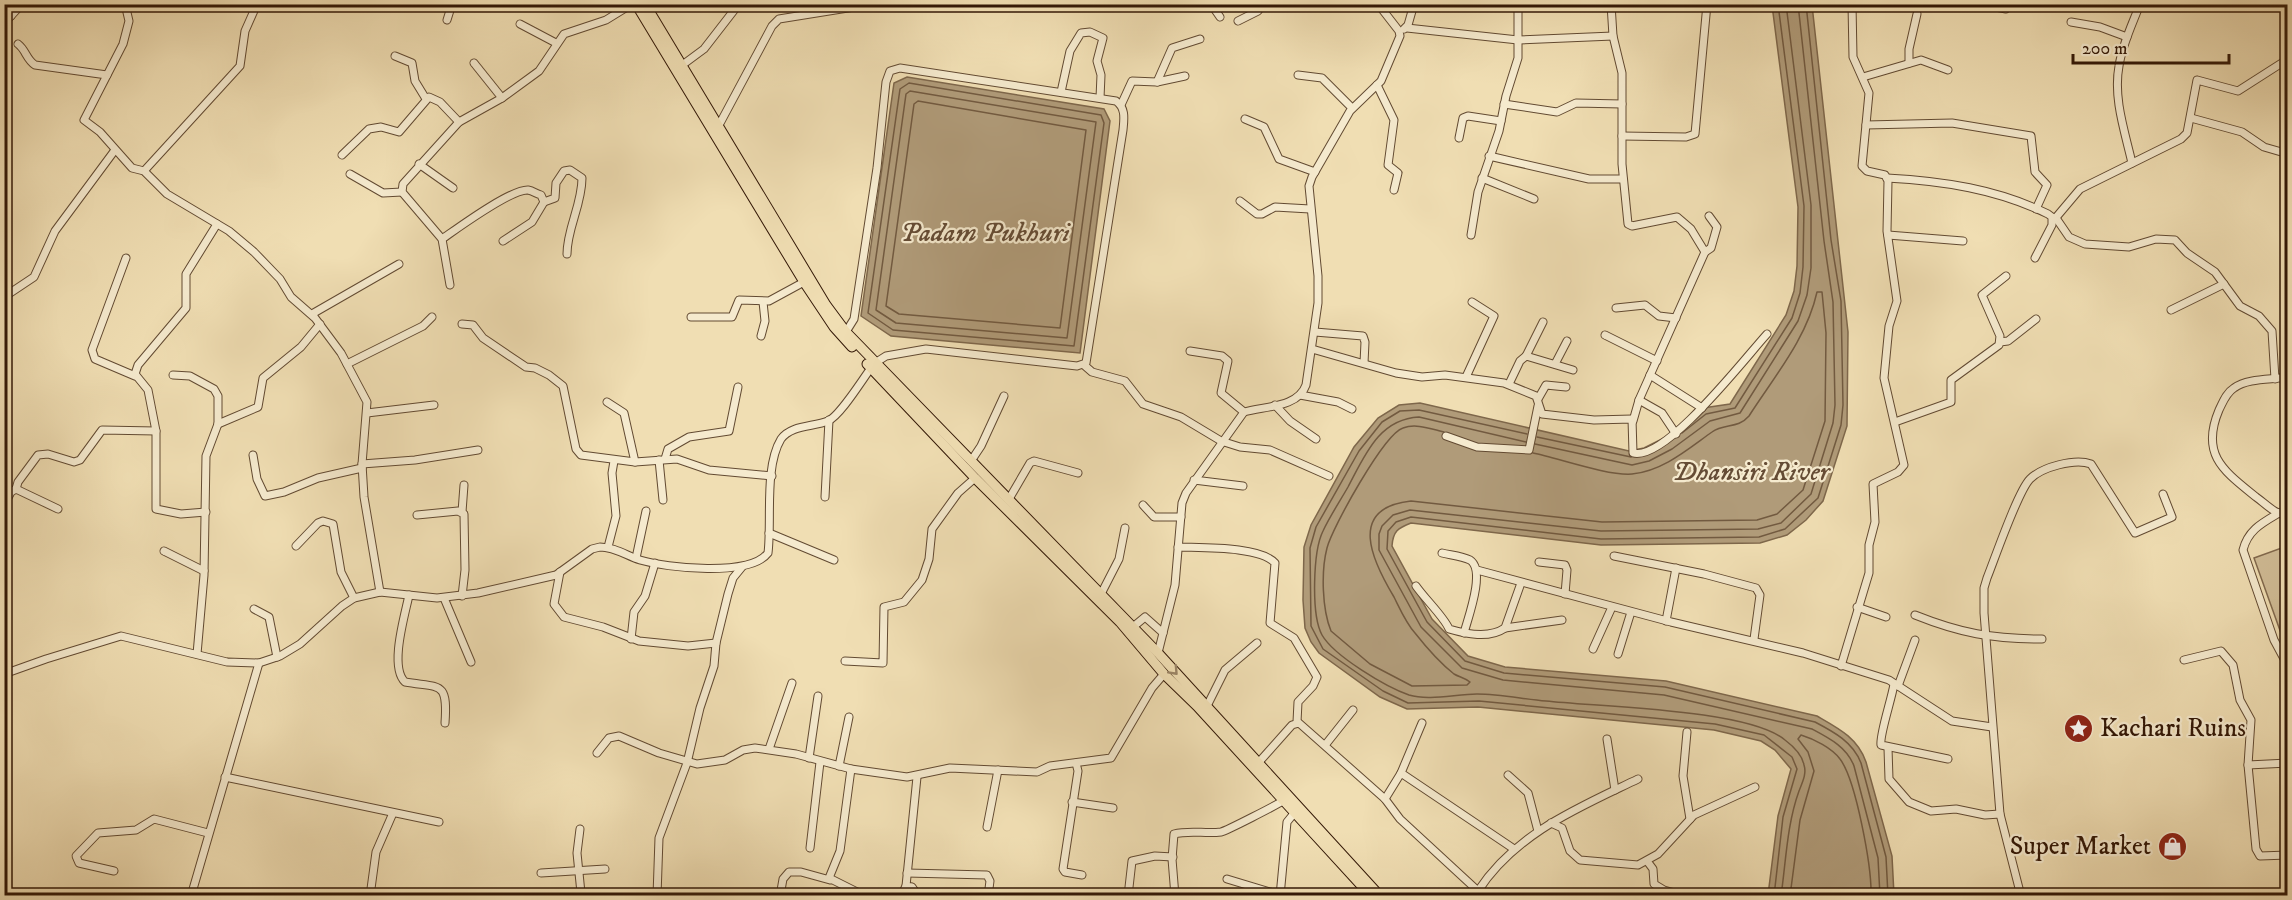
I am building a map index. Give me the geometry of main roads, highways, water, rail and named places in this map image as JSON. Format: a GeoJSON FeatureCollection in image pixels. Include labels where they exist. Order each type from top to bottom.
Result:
{"type":"FeatureCollection","features":[{"type":"Feature","properties":{"kind":"main road"},"geometry":{"type":"LineString","coordinates":[[634,4],[804,282],[844,334],[975,478],[1120,622],[1164,674],[1296,811],[1371,896]]}},
{"type":"Feature","properties":{"kind":"main road"},"geometry":{"type":"LineString","coordinates":[[645,4],[844,334]]}},
{"type":"Feature","properties":{"kind":"main road"},"geometry":{"type":"LineString","coordinates":[[873,365],[971,461],[1158,653],[1380,896]]}},
{"type":"Feature","properties":{"kind":"water","name":"Dhansiri River"},"geometry":{"type":"Polygon","coordinates":[[[1772,5],[1812,5],[1848,332],[1847,426],[1823,501],[1806,520],[1787,535],[1760,543],[1601,545],[1411,523],[1397,531],[1392,546],[1432,619],[1468,656],[1505,667],[1666,681],[1817,716],[1840,730],[1858,746],[1866,762],[1892,856],[1894,895],[1768,895],[1778,816],[1791,769],[1775,750],[1761,741],[1714,730],[1478,707],[1407,709],[1380,697],[1319,653],[1305,628],[1304,547],[1311,525],[1354,447],[1378,418],[1399,405],[1420,403],[1629,451],[1644,448],[1666,437],[1703,408],[1730,404],[1786,315],[1794,291],[1797,266],[1798,207],[1772,5]]]}},
{"type":"Feature","properties":{"kind":"water","name":"Padam Pukhuri"},"geometry":{"type":"Polygon","coordinates":[[[907,77],[1104,109],[1110,121],[1080,353],[891,336],[861,316],[894,83],[907,77]]]}},
{"type":"Feature","properties":{"kind":"place","name":"Kachari Ruins"},"geometry":{"type":"Point","coordinates":[2079,728]}},
{"type":"Feature","properties":{"kind":"place","name":"Super Market"},"geometry":{"type":"Point","coordinates":[2172,846]}}]}
